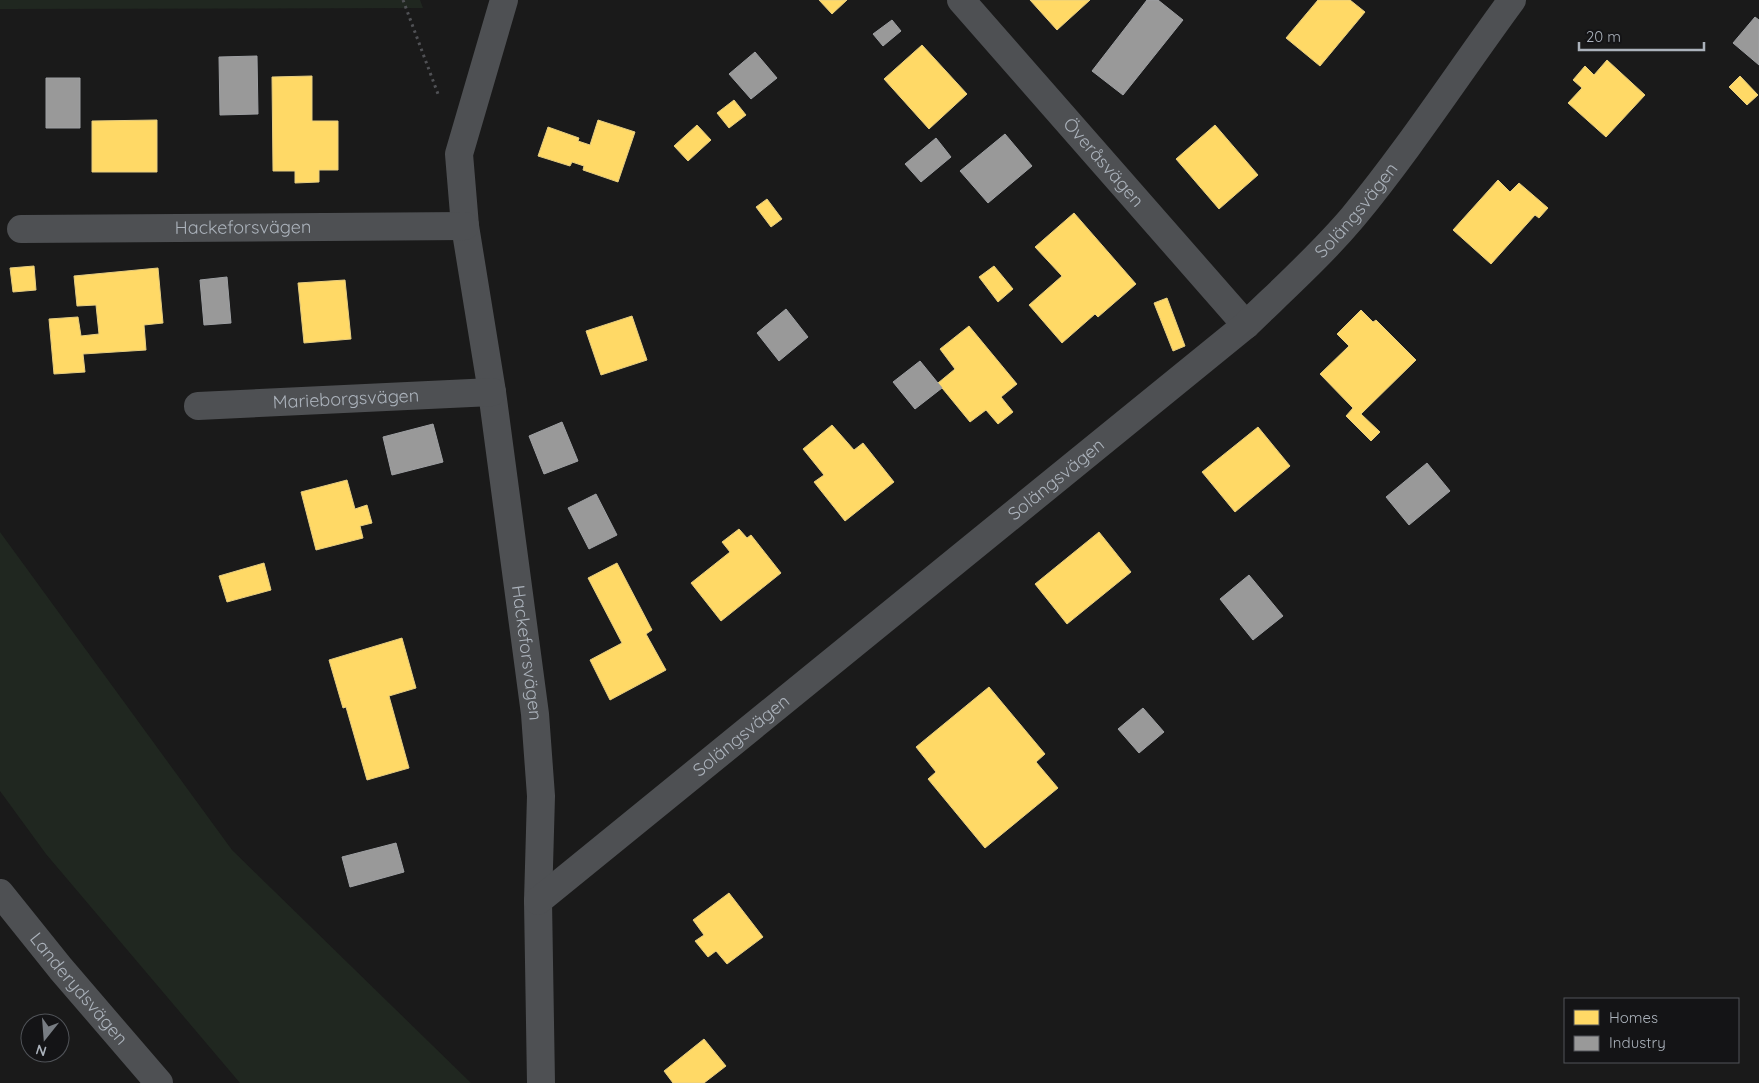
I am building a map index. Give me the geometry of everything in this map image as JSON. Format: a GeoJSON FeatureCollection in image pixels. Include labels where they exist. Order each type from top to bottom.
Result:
{"type":"FeatureCollection","features":[{"type":"Feature","properties":{"kind":"street","name":"Hackeforsvägen"},"geometry":{"type":"LineString","coordinates":[[504,0],[459,154],[464,226],[492,392],[535,714],[541,796],[538,901],[541,1083]]}},
{"type":"Feature","properties":{"kind":"street","name":"Överåsvägen"},"geometry":{"type":"LineString","coordinates":[[961,0],[1246,325]]}},
{"type":"Feature","properties":{"kind":"street","name":"Solängsvägen"},"geometry":{"type":"LineString","coordinates":[[538,901],[1246,325],[1308,265],[1353,217],[1412,140],[1512,0]]}},
{"type":"Feature","properties":{"kind":"street","name":"Hackeforsvägen"},"geometry":{"type":"LineString","coordinates":[[21,228],[464,226]]}},
{"type":"Feature","properties":{"kind":"street","name":"Marieborgsvägen"},"geometry":{"type":"LineString","coordinates":[[198,406],[492,392]]}},
{"type":"Feature","properties":{"kind":"street","name":"Landerydsvägen"},"geometry":{"type":"LineString","coordinates":[[0,894],[61,969],[159,1083]]}},
{"type":"Feature","properties":{"kind":"path"},"geometry":{"type":"LineString","coordinates":[[403,0],[439,99]]}},
{"type":"Feature","properties":{"kind":"shaded area"},"geometry":{"type":"Polygon","coordinates":[[[0,0],[420,0],[423,8],[0,9],[0,0]]]}},
{"type":"Feature","properties":{"kind":"shaded area"},"geometry":{"type":"Polygon","coordinates":[[[0,532],[232,850],[471,1083],[240,1083],[46,854],[0,791],[0,532]]]}},
{"type":"Feature","properties":{"kind":"building: Homes"},"geometry":{"type":"Polygon","coordinates":[[[819,0],[847,0],[832,14],[819,0]]]}},
{"type":"Feature","properties":{"kind":"building: Homes"},"geometry":{"type":"Polygon","coordinates":[[[1030,0],[1090,0],[1057,30],[1030,0]]]}},
{"type":"Feature","properties":{"kind":"building: Homes"},"geometry":{"type":"Polygon","coordinates":[[[1318,0],[1350,0],[1365,12],[1320,66],[1286,38],[1318,0]]]}},
{"type":"Feature","properties":{"kind":"building: Homes"},"geometry":{"type":"Polygon","coordinates":[[[922,45],[967,94],[929,129],[884,79],[922,45]]]}},
{"type":"Feature","properties":{"kind":"building: Homes"},"geometry":{"type":"Polygon","coordinates":[[[1607,60],[1645,95],[1606,137],[1568,103],[1582,88],[1573,80],[1585,66],[1594,75],[1607,60]]]}},
{"type":"Feature","properties":{"kind":"building: Homes"},"geometry":{"type":"Polygon","coordinates":[[[312,76],[312,121],[338,121],[338,170],[319,170],[319,182],[295,183],[295,171],[273,171],[272,77],[312,76]]]}},
{"type":"Feature","properties":{"kind":"building: Homes"},"geometry":{"type":"Polygon","coordinates":[[[1740,76],[1758,95],[1747,105],[1729,87],[1740,76]]]}},
{"type":"Feature","properties":{"kind":"building: Homes"},"geometry":{"type":"Polygon","coordinates":[[[734,100],[746,115],[729,128],[717,113],[734,100]]]}},
{"type":"Feature","properties":{"kind":"building: Homes"},"geometry":{"type":"Polygon","coordinates":[[[157,120],[157,172],[92,172],[92,121],[157,120]]]}},
{"type":"Feature","properties":{"kind":"building: Homes"},"geometry":{"type":"Polygon","coordinates":[[[598,120],[635,132],[618,182],[583,170],[584,166],[572,162],[570,166],[538,156],[548,127],[579,138],[578,141],[590,145],[598,120]]]}},
{"type":"Feature","properties":{"kind":"building: Homes"},"geometry":{"type":"Polygon","coordinates":[[[697,125],[711,140],[688,161],[674,146],[697,125]]]}},
{"type":"Feature","properties":{"kind":"building: Homes"},"geometry":{"type":"Polygon","coordinates":[[[1215,125],[1258,175],[1219,209],[1176,159],[1215,125]]]}},
{"type":"Feature","properties":{"kind":"building: Homes"},"geometry":{"type":"Polygon","coordinates":[[[1498,180],[1510,192],[1519,183],[1548,208],[1539,218],[1535,215],[1491,264],[1453,230],[1498,180]]]}},
{"type":"Feature","properties":{"kind":"building: Homes"},"geometry":{"type":"Polygon","coordinates":[[[767,199],[782,219],[771,227],[756,207],[767,199]]]}},
{"type":"Feature","properties":{"kind":"building: Homes"},"geometry":{"type":"Polygon","coordinates":[[[1074,213],[1136,284],[1098,317],[1095,314],[1062,343],[1029,305],[1062,276],[1035,247],[1074,213]]]}},
{"type":"Feature","properties":{"kind":"building: Homes"},"geometry":{"type":"Polygon","coordinates":[[[34,266],[36,290],[13,292],[10,268],[34,266]]]}},
{"type":"Feature","properties":{"kind":"building: Homes"},"geometry":{"type":"Polygon","coordinates":[[[994,266],[1013,289],[998,302],[979,277],[994,266]]]}},
{"type":"Feature","properties":{"kind":"building: Homes"},"geometry":{"type":"Polygon","coordinates":[[[158,268],[163,323],[144,325],[146,350],[83,354],[85,372],[54,374],[49,319],[78,317],[81,336],[99,334],[96,305],[77,306],[74,276],[158,268]]]}},
{"type":"Feature","properties":{"kind":"building: Homes"},"geometry":{"type":"Polygon","coordinates":[[[345,280],[351,339],[304,343],[298,283],[345,280]]]}},
{"type":"Feature","properties":{"kind":"building: Homes"},"geometry":{"type":"Polygon","coordinates":[[[1167,298],[1185,346],[1173,351],[1154,303],[1167,298]]]}},
{"type":"Feature","properties":{"kind":"building: Homes"},"geometry":{"type":"Polygon","coordinates":[[[1361,310],[1373,322],[1376,320],[1416,360],[1361,414],[1380,432],[1371,441],[1346,416],[1353,408],[1320,374],[1349,346],[1337,334],[1361,310]]]}},
{"type":"Feature","properties":{"kind":"building: Homes"},"geometry":{"type":"Polygon","coordinates":[[[632,316],[647,360],[601,375],[586,331],[632,316]]]}},
{"type":"Feature","properties":{"kind":"building: Homes"},"geometry":{"type":"Polygon","coordinates":[[[969,326],[1017,384],[1001,397],[1013,412],[998,424],[986,410],[970,422],[938,383],[955,369],[940,349],[969,326]]]}},
{"type":"Feature","properties":{"kind":"building: Homes"},"geometry":{"type":"Polygon","coordinates":[[[832,425],[854,450],[863,443],[894,482],[845,521],[814,482],[824,475],[803,449],[832,425]]]}},
{"type":"Feature","properties":{"kind":"building: Homes"},"geometry":{"type":"Polygon","coordinates":[[[1258,427],[1290,466],[1235,512],[1202,472],[1258,427]]]}},
{"type":"Feature","properties":{"kind":"building: Homes"},"geometry":{"type":"Polygon","coordinates":[[[347,480],[355,509],[367,505],[372,523],[360,526],[363,538],[316,550],[301,492],[347,480]]]}},
{"type":"Feature","properties":{"kind":"building: Homes"},"geometry":{"type":"Polygon","coordinates":[[[739,529],[747,538],[751,535],[781,573],[721,621],[691,583],[730,552],[722,542],[739,529]]]}},
{"type":"Feature","properties":{"kind":"building: Homes"},"geometry":{"type":"Polygon","coordinates":[[[1099,532],[1131,572],[1067,624],[1035,584],[1099,532]]]}},
{"type":"Feature","properties":{"kind":"building: Homes"},"geometry":{"type":"Polygon","coordinates":[[[264,563],[271,590],[227,602],[219,576],[264,563]]]}},
{"type":"Feature","properties":{"kind":"building: Homes"},"geometry":{"type":"Polygon","coordinates":[[[617,563],[652,630],[646,634],[666,670],[610,700],[590,660],[622,643],[588,578],[617,563]]]}},
{"type":"Feature","properties":{"kind":"building: Homes"},"geometry":{"type":"Polygon","coordinates":[[[402,638],[416,688],[389,696],[409,768],[367,780],[346,707],[343,708],[329,660],[402,638]]]}},
{"type":"Feature","properties":{"kind":"building: Homes"},"geometry":{"type":"Polygon","coordinates":[[[989,687],[1045,754],[1036,762],[1058,788],[985,848],[928,779],[936,772],[916,747],[989,687]]]}},
{"type":"Feature","properties":{"kind":"building: Homes"},"geometry":{"type":"Polygon","coordinates":[[[729,893],[763,937],[727,964],[716,951],[708,957],[695,941],[704,935],[693,920],[729,893]]]}},
{"type":"Feature","properties":{"kind":"building: Homes"},"geometry":{"type":"Polygon","coordinates":[[[704,1039],[726,1066],[704,1083],[673,1083],[664,1071],[704,1039]]]}},
{"type":"Feature","properties":{"kind":"building: Industry"},"geometry":{"type":"Polygon","coordinates":[[[1147,0],[1158,0],[1183,20],[1123,95],[1092,71],[1147,0]]]}},
{"type":"Feature","properties":{"kind":"building: Industry"},"geometry":{"type":"Polygon","coordinates":[[[1755,17],[1759,20],[1759,65],[1733,43],[1755,17]]]}},
{"type":"Feature","properties":{"kind":"building: Industry"},"geometry":{"type":"Polygon","coordinates":[[[892,20],[901,31],[883,46],[873,34],[892,20]]]}},
{"type":"Feature","properties":{"kind":"building: Industry"},"geometry":{"type":"Polygon","coordinates":[[[755,52],[777,78],[751,99],[729,74],[755,52]]]}},
{"type":"Feature","properties":{"kind":"building: Industry"},"geometry":{"type":"Polygon","coordinates":[[[257,56],[258,114],[220,115],[219,57],[257,56]]]}},
{"type":"Feature","properties":{"kind":"building: Industry"},"geometry":{"type":"Polygon","coordinates":[[[46,78],[80,78],[80,128],[46,128],[46,78]]]}},
{"type":"Feature","properties":{"kind":"building: Industry"},"geometry":{"type":"Polygon","coordinates":[[[1005,134],[1032,166],[988,203],[960,171],[1005,134]]]}},
{"type":"Feature","properties":{"kind":"building: Industry"},"geometry":{"type":"Polygon","coordinates":[[[936,138],[951,157],[921,182],[905,164],[936,138]]]}},
{"type":"Feature","properties":{"kind":"building: Industry"},"geometry":{"type":"Polygon","coordinates":[[[227,277],[231,323],[204,325],[200,280],[227,277]]]}},
{"type":"Feature","properties":{"kind":"building: Industry"},"geometry":{"type":"Polygon","coordinates":[[[786,309],[808,337],[779,361],[757,333],[786,309]]]}},
{"type":"Feature","properties":{"kind":"building: Industry"},"geometry":{"type":"Polygon","coordinates":[[[920,361],[942,388],[915,409],[893,382],[920,361]]]}},
{"type":"Feature","properties":{"kind":"building: Industry"},"geometry":{"type":"Polygon","coordinates":[[[562,422],[578,461],[544,474],[529,436],[562,422]]]}},
{"type":"Feature","properties":{"kind":"building: Industry"},"geometry":{"type":"Polygon","coordinates":[[[433,424],[443,462],[392,475],[383,437],[433,424]]]}},
{"type":"Feature","properties":{"kind":"building: Industry"},"geometry":{"type":"Polygon","coordinates":[[[1427,463],[1450,491],[1409,525],[1386,497],[1427,463]]]}},
{"type":"Feature","properties":{"kind":"building: Industry"},"geometry":{"type":"Polygon","coordinates":[[[596,494],[617,535],[589,549],[568,508],[596,494]]]}},
{"type":"Feature","properties":{"kind":"building: Industry"},"geometry":{"type":"Polygon","coordinates":[[[1249,575],[1283,616],[1253,640],[1220,599],[1249,575]]]}},
{"type":"Feature","properties":{"kind":"building: Industry"},"geometry":{"type":"Polygon","coordinates":[[[1143,708],[1164,732],[1139,753],[1118,729],[1143,708]]]}},
{"type":"Feature","properties":{"kind":"building: Industry"},"geometry":{"type":"Polygon","coordinates":[[[396,843],[404,872],[350,887],[342,857],[396,843]]]}}]}
